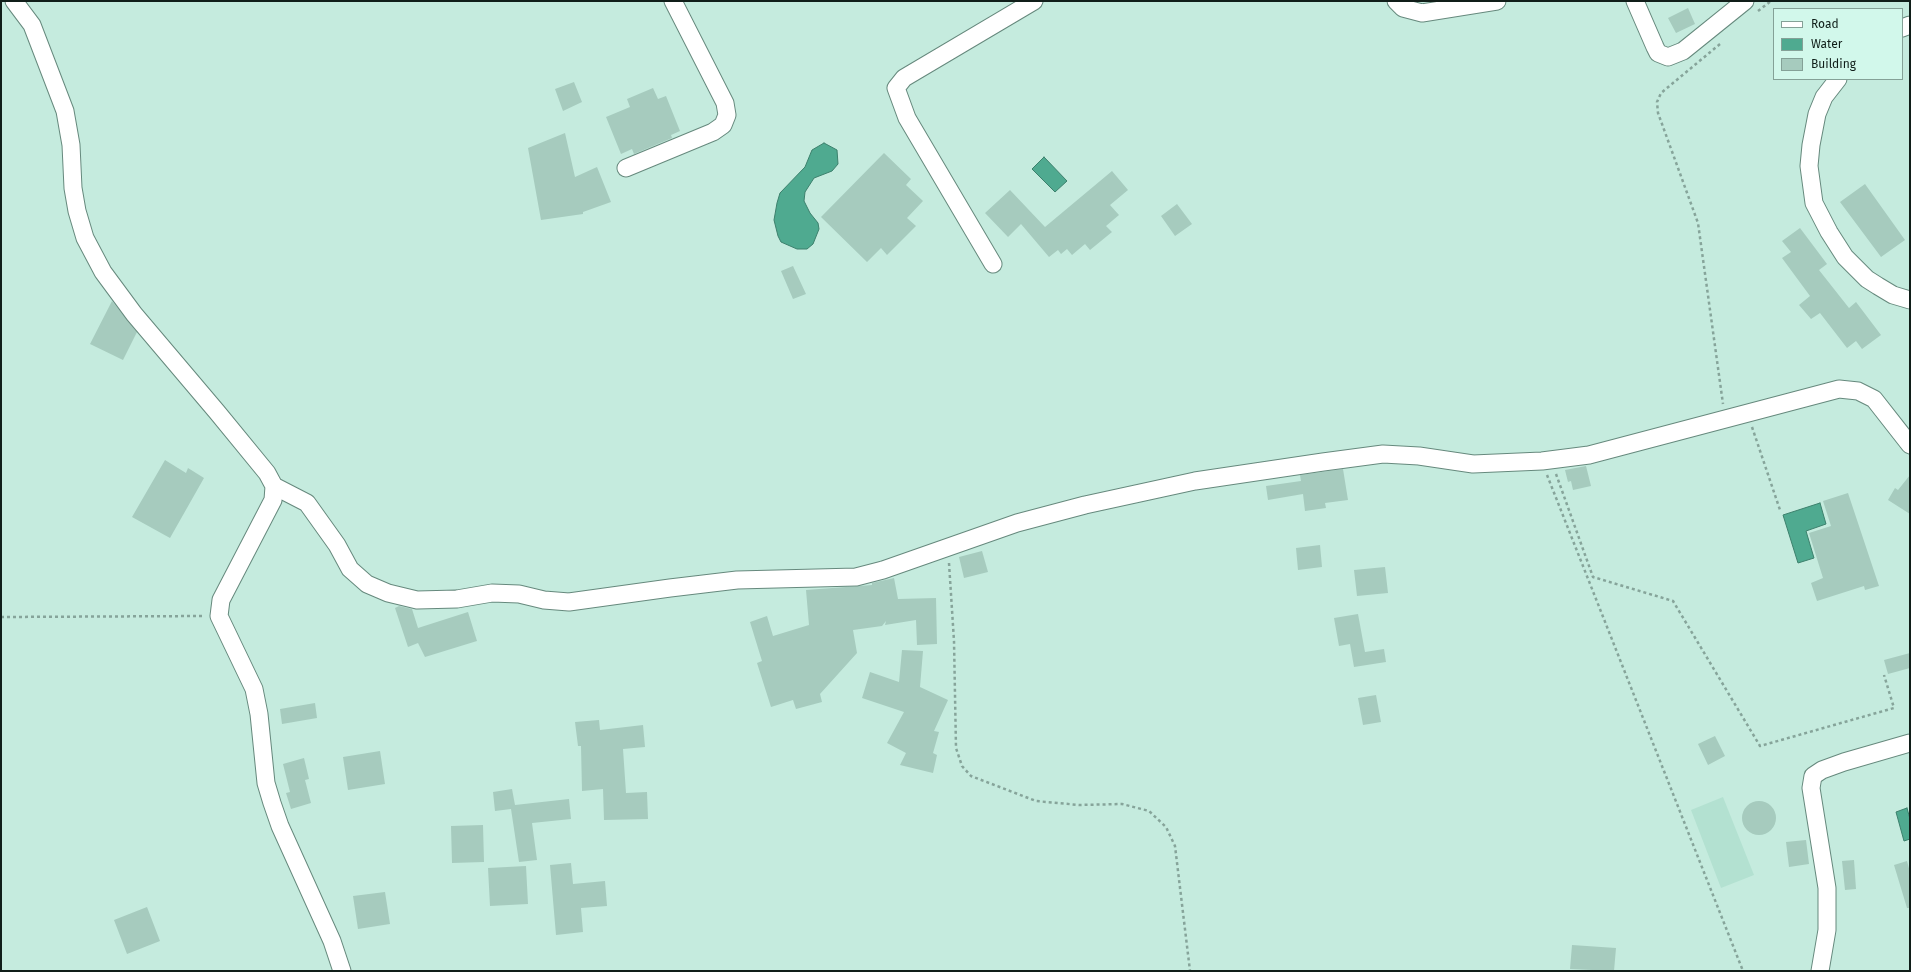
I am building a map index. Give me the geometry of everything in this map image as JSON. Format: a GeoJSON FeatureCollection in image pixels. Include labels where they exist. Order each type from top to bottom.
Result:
{"type":"FeatureCollection","features":[{"type":"Feature","properties":{"kind":"street"},"geometry":{"type":"LineString","coordinates":[[14,1],[32,25],[65,111],[71,145],[73,188],[76,211],[85,238],[100,265],[134,314],[267,473],[274,486],[307,503],[337,545],[350,569],[367,584],[388,593],[417,600],[456,599],[492,593],[519,594],[544,600],[569,602],[737,580],[856,577],[883,570],[1017,523],[1092,504],[1195,481],[1383,454],[1418,456],[1473,464],[1546,461],[1589,455],[1803,397],[1839,389],[1852,389],[1874,399],[1910,445]]}},
{"type":"Feature","properties":{"kind":"street"},"geometry":{"type":"LineString","coordinates":[[626,168],[713,132],[723,125],[727,115],[725,103],[673,1]]}},
{"type":"Feature","properties":{"kind":"street"},"geometry":{"type":"LineString","coordinates":[[993,264],[907,118],[898,99],[896,88],[904,78],[1034,1]]}},
{"type":"Feature","properties":{"kind":"street"},"geometry":{"type":"LineString","coordinates":[[1396,1],[1403,8],[1422,13],[1497,1]]}},
{"type":"Feature","properties":{"kind":"street"},"geometry":{"type":"LineString","coordinates":[[1635,1],[1658,53],[1668,57],[1683,52],[1745,1]]}},
{"type":"Feature","properties":{"kind":"street"},"geometry":{"type":"LineString","coordinates":[[1837,80],[1824,97],[1817,114],[1811,145],[1809,166],[1814,203],[1828,232],[1845,256],[1867,279],[1893,295],[1910,300]]}},
{"type":"Feature","properties":{"kind":"street"},"geometry":{"type":"LineString","coordinates":[[274,486],[272,500],[221,600],[219,616],[254,689],[259,714],[266,783],[272,803],[280,826],[332,940],[342,971]]}},
{"type":"Feature","properties":{"kind":"street"},"geometry":{"type":"LineString","coordinates":[[1820,971],[1828,930],[1827,888],[1811,788],[1813,776],[1822,770],[1844,762],[1910,743]]}},
{"type":"Feature","properties":{"kind":"path"},"geometry":{"type":"LineString","coordinates":[[1753,16],[1771,1]]}},
{"type":"Feature","properties":{"kind":"path"},"geometry":{"type":"LineString","coordinates":[[1722,42],[1661,94],[1657,102],[1658,113],[1698,223],[1725,419]]}},
{"type":"Feature","properties":{"kind":"path"},"geometry":{"type":"LineString","coordinates":[[1750,420],[1780,510]]}},
{"type":"Feature","properties":{"kind":"path"},"geometry":{"type":"LineString","coordinates":[[1546,461],[1593,577],[1673,601],[1760,746],[1894,708],[1884,675]]}},
{"type":"Feature","properties":{"kind":"path"},"geometry":{"type":"LineString","coordinates":[[1546,461],[1743,971]]}},
{"type":"Feature","properties":{"kind":"path"},"geometry":{"type":"LineString","coordinates":[[948,547],[954,641],[956,748],[962,766],[971,776],[1036,801],[1079,805],[1122,804],[1149,811],[1166,827],[1176,846],[1190,971]]}},
{"type":"Feature","properties":{"kind":"path"},"geometry":{"type":"LineString","coordinates":[[1,617],[219,616]]}},
{"type":"Feature","properties":{"kind":"shaded area"},"geometry":{"type":"Polygon","coordinates":[[[1723,797],[1754,875],[1721,888],[1691,810],[1723,797]]]}},
{"type":"Feature","properties":{"kind":"water"},"geometry":{"type":"Polygon","coordinates":[[[824,143],[837,150],[838,164],[832,171],[814,178],[805,192],[804,201],[810,213],[818,223],[819,229],[813,244],[807,249],[797,249],[781,242],[778,236],[774,220],[777,203],[780,193],[805,167],[812,150],[824,143]]]}},
{"type":"Feature","properties":{"kind":"water"},"geometry":{"type":"Polygon","coordinates":[[[1044,157],[1067,181],[1055,192],[1032,169],[1044,157]]]}},
{"type":"Feature","properties":{"kind":"water"},"geometry":{"type":"Polygon","coordinates":[[[1820,503],[1826,524],[1806,531],[1814,558],[1798,563],[1783,515],[1820,503]]]}},
{"type":"Feature","properties":{"kind":"water"},"geometry":{"type":"Polygon","coordinates":[[[1907,808],[1910,819],[1910,839],[1904,841],[1896,812],[1907,808]]]}},
{"type":"Feature","properties":{"kind":"building"},"geometry":{"type":"Polygon","coordinates":[[[1688,8],[1695,24],[1676,33],[1668,18],[1688,8]]]}},
{"type":"Feature","properties":{"kind":"building"},"geometry":{"type":"Polygon","coordinates":[[[574,82],[582,102],[563,111],[555,89],[574,82]]]}},
{"type":"Feature","properties":{"kind":"building"},"geometry":{"type":"Polygon","coordinates":[[[653,88],[658,99],[666,96],[680,131],[671,135],[672,138],[634,154],[632,149],[621,154],[606,117],[630,107],[627,99],[653,88]]]}},
{"type":"Feature","properties":{"kind":"building"},"geometry":{"type":"Polygon","coordinates":[[[565,133],[575,177],[597,167],[611,202],[583,212],[583,214],[541,220],[528,148],[565,133]]]}},
{"type":"Feature","properties":{"kind":"building"},"geometry":{"type":"Polygon","coordinates":[[[884,153],[911,179],[906,185],[923,201],[907,218],[916,226],[887,255],[881,248],[867,262],[821,217],[884,153]]]}},
{"type":"Feature","properties":{"kind":"building"},"geometry":{"type":"Polygon","coordinates":[[[1112,171],[1128,190],[1110,205],[1119,215],[1106,226],[1112,232],[1090,250],[1085,244],[1072,255],[1067,249],[1061,254],[1058,250],[1049,257],[1021,224],[1008,237],[985,213],[1010,190],[1045,227],[1112,171]]]}},
{"type":"Feature","properties":{"kind":"building"},"geometry":{"type":"Polygon","coordinates":[[[1865,184],[1905,240],[1881,257],[1840,202],[1865,184]]]}},
{"type":"Feature","properties":{"kind":"building"},"geometry":{"type":"Polygon","coordinates":[[[1177,204],[1192,224],[1175,236],[1161,216],[1177,204]]]}},
{"type":"Feature","properties":{"kind":"building"},"geometry":{"type":"Polygon","coordinates":[[[1800,228],[1827,264],[1819,270],[1849,308],[1856,302],[1881,335],[1862,349],[1856,341],[1847,348],[1820,313],[1811,319],[1799,305],[1810,296],[1782,258],[1791,252],[1782,241],[1800,228]]]}},
{"type":"Feature","properties":{"kind":"building"},"geometry":{"type":"Polygon","coordinates":[[[793,266],[806,294],[793,299],[781,271],[793,266]]]}},
{"type":"Feature","properties":{"kind":"building"},"geometry":{"type":"Polygon","coordinates":[[[112,301],[137,332],[123,360],[90,344],[112,301]]]}},
{"type":"Feature","properties":{"kind":"building"},"geometry":{"type":"Polygon","coordinates":[[[165,460],[186,473],[188,468],[204,478],[170,538],[132,517],[165,460]]]}},
{"type":"Feature","properties":{"kind":"building"},"geometry":{"type":"Polygon","coordinates":[[[1586,466],[1591,486],[1573,490],[1571,481],[1568,482],[1565,470],[1586,466]]]}},
{"type":"Feature","properties":{"kind":"building"},"geometry":{"type":"Polygon","coordinates":[[[1343,469],[1348,500],[1325,503],[1326,508],[1305,511],[1303,494],[1268,500],[1266,486],[1301,481],[1300,475],[1343,469]]]}},
{"type":"Feature","properties":{"kind":"building"},"geometry":{"type":"Polygon","coordinates":[[[1910,475],[1910,514],[1888,500],[1895,488],[1898,490],[1910,475]]]}},
{"type":"Feature","properties":{"kind":"building"},"geometry":{"type":"Polygon","coordinates":[[[1848,493],[1879,586],[1865,590],[1864,586],[1817,601],[1811,583],[1823,578],[1809,533],[1831,526],[1823,501],[1848,493]]]}},
{"type":"Feature","properties":{"kind":"building"},"geometry":{"type":"Polygon","coordinates":[[[1320,545],[1322,567],[1298,570],[1296,548],[1320,545]]]}},
{"type":"Feature","properties":{"kind":"building"},"geometry":{"type":"Polygon","coordinates":[[[982,551],[988,572],[964,578],[959,557],[982,551]]]}},
{"type":"Feature","properties":{"kind":"building"},"geometry":{"type":"Polygon","coordinates":[[[1385,567],[1388,593],[1357,596],[1354,570],[1385,567]]]}},
{"type":"Feature","properties":{"kind":"building"},"geometry":{"type":"Polygon","coordinates":[[[894,578],[898,599],[936,598],[937,644],[917,645],[916,620],[885,625],[886,621],[882,626],[853,630],[857,653],[820,694],[822,702],[796,709],[793,700],[771,707],[757,663],[762,661],[750,622],[767,616],[773,636],[809,625],[806,590],[872,585],[872,583],[894,578]]]}},
{"type":"Feature","properties":{"kind":"building"},"geometry":{"type":"Polygon","coordinates":[[[399,606],[412,609],[418,628],[468,612],[477,641],[425,657],[418,643],[408,647],[395,608],[399,606]]]}},
{"type":"Feature","properties":{"kind":"building"},"geometry":{"type":"Polygon","coordinates":[[[1358,614],[1365,652],[1384,649],[1386,662],[1354,667],[1350,644],[1339,646],[1334,618],[1358,614]]]}},
{"type":"Feature","properties":{"kind":"building"},"geometry":{"type":"Polygon","coordinates":[[[902,650],[923,651],[920,687],[948,700],[934,731],[939,732],[933,753],[937,755],[933,773],[900,765],[906,753],[887,743],[904,712],[862,698],[870,672],[899,682],[902,650]]]}},
{"type":"Feature","properties":{"kind":"building"},"geometry":{"type":"Polygon","coordinates":[[[1910,653],[1910,668],[1888,674],[1884,660],[1910,653]]]}},
{"type":"Feature","properties":{"kind":"building"},"geometry":{"type":"Polygon","coordinates":[[[1376,695],[1381,722],[1363,725],[1358,698],[1376,695]]]}},
{"type":"Feature","properties":{"kind":"building"},"geometry":{"type":"Polygon","coordinates":[[[315,703],[317,718],[282,724],[280,709],[315,703]]]}},
{"type":"Feature","properties":{"kind":"building"},"geometry":{"type":"Polygon","coordinates":[[[599,720],[600,730],[643,725],[645,747],[623,749],[626,793],[647,792],[648,819],[604,820],[603,789],[582,791],[581,746],[578,746],[575,722],[599,720]]]}},
{"type":"Feature","properties":{"kind":"building"},"geometry":{"type":"Polygon","coordinates":[[[1715,736],[1725,756],[1708,765],[1698,744],[1715,736]]]}},
{"type":"Feature","properties":{"kind":"building"},"geometry":{"type":"Polygon","coordinates":[[[380,751],[385,784],[348,790],[343,757],[380,751]]]}},
{"type":"Feature","properties":{"kind":"building"},"geometry":{"type":"Polygon","coordinates":[[[304,758],[309,779],[305,780],[311,803],[291,809],[286,793],[290,792],[283,764],[304,758]]]}},
{"type":"Feature","properties":{"kind":"building"},"geometry":{"type":"Polygon","coordinates":[[[512,789],[515,805],[569,799],[571,819],[532,823],[537,860],[519,862],[511,809],[495,811],[493,792],[512,789]]]}},
{"type":"Feature","properties":{"kind":"building"},"geometry":{"type":"Polygon","coordinates":[[[1762,801],[1771,806],[1775,811],[1775,825],[1771,830],[1766,834],[1756,835],[1752,834],[1743,825],[1742,815],[1743,811],[1752,802],[1762,801]]]}},
{"type":"Feature","properties":{"kind":"building"},"geometry":{"type":"Polygon","coordinates":[[[483,825],[484,862],[452,863],[451,826],[483,825]]]}},
{"type":"Feature","properties":{"kind":"building"},"geometry":{"type":"Polygon","coordinates":[[[1806,840],[1809,864],[1789,867],[1786,842],[1806,840]]]}},
{"type":"Feature","properties":{"kind":"building"},"geometry":{"type":"Polygon","coordinates":[[[1854,860],[1856,889],[1845,890],[1842,861],[1854,860]]]}},
{"type":"Feature","properties":{"kind":"building"},"geometry":{"type":"Polygon","coordinates":[[[1907,861],[1910,872],[1910,908],[1907,908],[1894,865],[1907,861]]]}},
{"type":"Feature","properties":{"kind":"building"},"geometry":{"type":"Polygon","coordinates":[[[571,863],[573,884],[605,881],[607,906],[581,908],[583,932],[556,935],[550,865],[571,863]]]}},
{"type":"Feature","properties":{"kind":"building"},"geometry":{"type":"Polygon","coordinates":[[[526,866],[528,904],[490,906],[488,868],[526,866]]]}},
{"type":"Feature","properties":{"kind":"building"},"geometry":{"type":"Polygon","coordinates":[[[385,892],[390,924],[358,929],[353,896],[385,892]]]}},
{"type":"Feature","properties":{"kind":"building"},"geometry":{"type":"Polygon","coordinates":[[[147,907],[160,941],[127,954],[114,920],[147,907]]]}},
{"type":"Feature","properties":{"kind":"building"},"geometry":{"type":"Polygon","coordinates":[[[1572,945],[1616,948],[1614,971],[1570,969],[1572,945]]]}}]}
